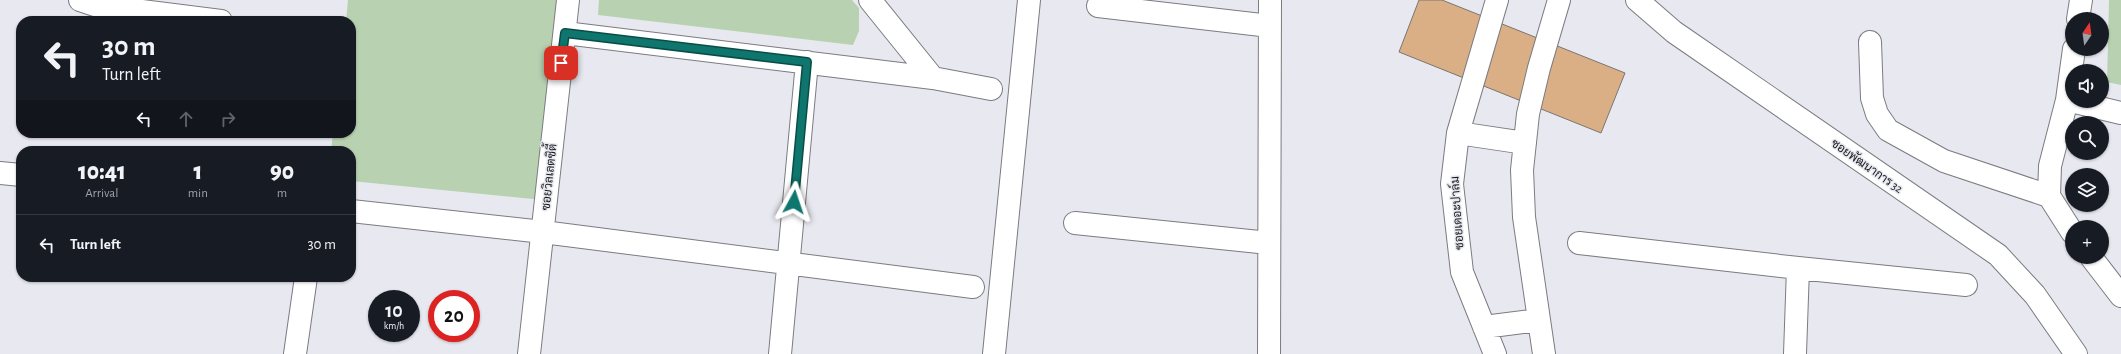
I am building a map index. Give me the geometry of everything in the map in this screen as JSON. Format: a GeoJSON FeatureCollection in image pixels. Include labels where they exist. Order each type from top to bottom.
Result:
{"type":"FeatureCollection","features":[{"type":"Feature","properties":{"kind":"street"},"geometry":{"type":"LineString","coordinates":[[80,0],[95,5],[182,16]]}},
{"type":"Feature","properties":{"kind":"street","name":"ซอยวิลเลตซิตี้"},"geometry":{"type":"LineString","coordinates":[[529,354],[568,0]]}},
{"type":"Feature","properties":{"kind":"street"},"geometry":{"type":"LineString","coordinates":[[870,0],[933,78]]}},
{"type":"Feature","properties":{"kind":"street"},"geometry":{"type":"LineString","coordinates":[[994,354],[1029,0]]}},
{"type":"Feature","properties":{"kind":"street"},"geometry":{"type":"LineString","coordinates":[[1269,354],[1270,0]]}},
{"type":"Feature","properties":{"kind":"street","name":"ซอยเดอะปาล์ม"},"geometry":{"type":"LineString","coordinates":[[1495,354],[1462,272],[1452,184],[1458,133],[1496,0]]}},
{"type":"Feature","properties":{"kind":"street"},"geometry":{"type":"LineString","coordinates":[[1544,354],[1524,217],[1522,170],[1528,114],[1539,68],[1559,0]]}},
{"type":"Feature","properties":{"kind":"street","name":"ซอยพัฒนาการ 32"},"geometry":{"type":"LineString","coordinates":[[1637,0],[1674,32],[1998,255],[2035,295],[2076,354]]}},
{"type":"Feature","properties":{"kind":"street"},"geometry":{"type":"LineString","coordinates":[[2079,12],[2081,0]]}},
{"type":"Feature","properties":{"kind":"street"},"geometry":{"type":"LineString","coordinates":[[1098,6],[1270,26]]}},
{"type":"Feature","properties":{"kind":"street"},"geometry":{"type":"LineString","coordinates":[[565,33],[933,78],[991,89]]}},
{"type":"Feature","properties":{"kind":"street"},"geometry":{"type":"LineString","coordinates":[[1870,42],[1872,98],[1878,114],[1888,130],[1944,161],[2049,196]]}},
{"type":"Feature","properties":{"kind":"street"},"geometry":{"type":"LineString","coordinates":[[780,354],[807,62]]}},
{"type":"Feature","properties":{"kind":"street"},"geometry":{"type":"LineString","coordinates":[[2065,108],[2050,166],[2049,196],[2065,221]]}},
{"type":"Feature","properties":{"kind":"street"},"geometry":{"type":"LineString","coordinates":[[2100,108],[2121,113]]}},
{"type":"Feature","properties":{"kind":"street"},"geometry":{"type":"LineString","coordinates":[[1458,133],[1524,143]]}},
{"type":"Feature","properties":{"kind":"street"},"geometry":{"type":"LineString","coordinates":[[0,173],[16,175]]}},
{"type":"Feature","properties":{"kind":"street"},"geometry":{"type":"LineString","coordinates":[[356,212],[543,232],[974,287]]}},
{"type":"Feature","properties":{"kind":"street"},"geometry":{"type":"LineString","coordinates":[[1075,222],[1270,243]]}},
{"type":"Feature","properties":{"kind":"street"},"geometry":{"type":"LineString","coordinates":[[1579,243],[1798,268],[1966,285]]}},
{"type":"Feature","properties":{"kind":"street"},"geometry":{"type":"LineString","coordinates":[[2096,264],[2121,296]]}},
{"type":"Feature","properties":{"kind":"street"},"geometry":{"type":"LineString","coordinates":[[1795,354],[1798,268]]}},
{"type":"Feature","properties":{"kind":"street"},"geometry":{"type":"LineString","coordinates":[[295,354],[305,282]]}},
{"type":"Feature","properties":{"kind":"street"},"geometry":{"type":"LineString","coordinates":[[1484,327],[1539,320]]}},
{"type":"Feature","properties":{"kind":"green space"},"geometry":{"type":"Polygon","coordinates":[[[348,0],[561,0],[543,200],[356,181],[356,146],[332,146],[332,138],[356,138],[356,16],[346,16],[348,0]]]}},
{"type":"Feature","properties":{"kind":"green space"},"geometry":{"type":"Polygon","coordinates":[[[599,0],[852,0],[859,8],[859,31],[853,45],[598,15],[599,0]]]}},
{"type":"Feature","properties":{"kind":"green space"},"geometry":{"type":"Polygon","coordinates":[[[2109,0],[2121,0],[2121,85],[2109,82],[2109,64],[2107,64],[2108,56],[2109,56],[2109,0]]]}},
{"type":"Feature","properties":{"kind":"building"},"geometry":{"type":"Polygon","coordinates":[[[1419,0],[1442,0],[1625,73],[1601,133],[1399,52],[1419,0]]]}},
{"type":"Feature","properties":{"kind":"route"},"geometry":{"type":"LineString","coordinates":[[561,63],[565,33],[807,62],[794,202]]}}]}
